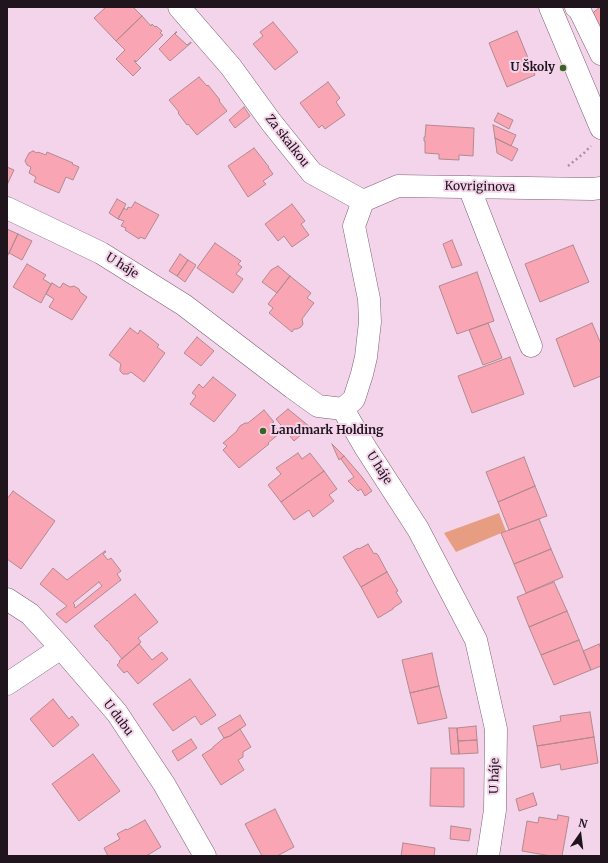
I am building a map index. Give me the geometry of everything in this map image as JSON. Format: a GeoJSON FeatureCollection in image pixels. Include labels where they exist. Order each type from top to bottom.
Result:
{"type":"FeatureCollection","features":[{"type":"Feature","properties":{"kind":"street","name":"Za skalkou"},"geometry":{"type":"LineString","coordinates":[[179,7],[232,67],[271,122],[312,173],[362,201]]}},
{"type":"Feature","properties":{"kind":"street"},"geometry":{"type":"LineString","coordinates":[[550,7],[601,128]]}},
{"type":"Feature","properties":{"kind":"street"},"geometry":{"type":"LineString","coordinates":[[576,7],[579,8],[601,54]]}},
{"type":"Feature","properties":{"kind":"street","name":"Kovriginova"},"geometry":{"type":"LineString","coordinates":[[362,201],[398,186],[601,188]]}},
{"type":"Feature","properties":{"kind":"street"},"geometry":{"type":"LineString","coordinates":[[469,187],[531,346]]}},
{"type":"Feature","properties":{"kind":"street"},"geometry":{"type":"LineString","coordinates":[[343,409],[354,399],[362,374],[366,357],[370,322],[369,299],[354,226],[362,201]]}},
{"type":"Feature","properties":{"kind":"street","name":"U háje"},"geometry":{"type":"LineString","coordinates":[[7,208],[101,253],[184,305],[318,406],[343,409],[365,447],[418,529],[476,640],[496,729],[495,810],[488,856]]}},
{"type":"Feature","properties":{"kind":"street","name":"U dubu"},"geometry":{"type":"LineString","coordinates":[[7,599],[30,614],[117,713],[164,784],[205,856]]}},
{"type":"Feature","properties":{"kind":"street"},"geometry":{"type":"LineString","coordinates":[[7,684],[61,648]]}},
{"type":"Feature","properties":{"kind":"path"},"geometry":{"type":"LineString","coordinates":[[567,167],[584,154],[593,143],[601,128]]}},
{"type":"Feature","properties":{"kind":"shaded area"},"geometry":{"type":"Polygon","coordinates":[[[499,513],[506,531],[456,552],[444,533],[499,513]]]}},
{"type":"Feature","properties":{"kind":"building"},"geometry":{"type":"Polygon","coordinates":[[[106,7],[133,7],[142,16],[116,41],[94,18],[106,7]]]}},
{"type":"Feature","properties":{"kind":"building"},"geometry":{"type":"Polygon","coordinates":[[[601,7],[601,30],[589,16],[601,7]]]}},
{"type":"Feature","properties":{"kind":"building"},"geometry":{"type":"Polygon","coordinates":[[[142,16],[151,26],[152,24],[162,31],[160,33],[163,35],[136,62],[135,60],[134,61],[141,68],[133,76],[116,59],[125,50],[116,41],[142,16]]]}},
{"type":"Feature","properties":{"kind":"building"},"geometry":{"type":"Polygon","coordinates":[[[273,22],[298,52],[275,70],[253,44],[263,36],[260,32],[273,22]]]}},
{"type":"Feature","properties":{"kind":"building"},"geometry":{"type":"Polygon","coordinates":[[[517,31],[535,75],[507,87],[489,43],[517,31]]]}},
{"type":"Feature","properties":{"kind":"building"},"geometry":{"type":"Polygon","coordinates":[[[176,32],[175,34],[187,45],[191,43],[170,61],[159,49],[176,32]]]}},
{"type":"Feature","properties":{"kind":"building"},"geometry":{"type":"Polygon","coordinates":[[[199,77],[207,86],[208,85],[227,111],[197,135],[188,124],[187,125],[169,100],[199,77]]]}},
{"type":"Feature","properties":{"kind":"building"},"geometry":{"type":"Polygon","coordinates":[[[328,82],[340,98],[336,102],[345,115],[325,129],[322,125],[319,128],[300,103],[328,82]]]}},
{"type":"Feature","properties":{"kind":"building"},"geometry":{"type":"Polygon","coordinates":[[[244,107],[250,116],[235,128],[229,120],[244,107]]]}},
{"type":"Feature","properties":{"kind":"building"},"geometry":{"type":"Polygon","coordinates":[[[498,113],[513,120],[509,129],[494,121],[498,113]]]}},
{"type":"Feature","properties":{"kind":"building"},"geometry":{"type":"Polygon","coordinates":[[[426,125],[474,128],[473,156],[459,155],[459,160],[439,159],[439,154],[425,153],[424,137],[426,125]]]}},
{"type":"Feature","properties":{"kind":"building"},"geometry":{"type":"Polygon","coordinates":[[[493,125],[516,135],[511,146],[495,138],[493,125]]]}},
{"type":"Feature","properties":{"kind":"building"},"geometry":{"type":"Polygon","coordinates":[[[495,138],[518,149],[512,161],[497,153],[495,138]]]}},
{"type":"Feature","properties":{"kind":"building"},"geometry":{"type":"Polygon","coordinates":[[[254,148],[273,174],[263,181],[266,184],[248,197],[228,166],[254,148]]]}},
{"type":"Feature","properties":{"kind":"building"},"geometry":{"type":"Polygon","coordinates":[[[33,151],[46,155],[47,152],[79,167],[73,180],[66,177],[59,193],[34,182],[36,177],[29,173],[31,167],[27,165],[25,161],[29,153],[33,151]]]}},
{"type":"Feature","properties":{"kind":"building"},"geometry":{"type":"Polygon","coordinates":[[[7,167],[14,170],[7,185],[7,167]]]}},
{"type":"Feature","properties":{"kind":"building"},"geometry":{"type":"Polygon","coordinates":[[[117,199],[126,204],[118,219],[109,213],[117,199]]]}},
{"type":"Feature","properties":{"kind":"building"},"geometry":{"type":"Polygon","coordinates":[[[135,202],[159,215],[145,239],[140,237],[139,239],[125,230],[126,228],[121,226],[124,221],[118,219],[124,208],[127,210],[128,207],[131,208],[135,202]]]}},
{"type":"Feature","properties":{"kind":"building"},"geometry":{"type":"Polygon","coordinates":[[[292,204],[305,221],[301,224],[309,235],[292,247],[284,236],[278,241],[265,224],[292,204]]]}},
{"type":"Feature","properties":{"kind":"building"},"geometry":{"type":"Polygon","coordinates":[[[7,229],[18,234],[7,257],[7,229]]]}},
{"type":"Feature","properties":{"kind":"building"},"geometry":{"type":"Polygon","coordinates":[[[18,234],[32,241],[22,260],[9,253],[18,234]]]}},
{"type":"Feature","properties":{"kind":"building"},"geometry":{"type":"Polygon","coordinates":[[[452,240],[462,265],[452,268],[443,244],[452,240]]]}},
{"type":"Feature","properties":{"kind":"building"},"geometry":{"type":"Polygon","coordinates":[[[215,243],[241,261],[238,264],[242,267],[236,274],[243,279],[233,293],[197,268],[215,243]]]}},
{"type":"Feature","properties":{"kind":"building"},"geometry":{"type":"Polygon","coordinates":[[[573,245],[589,282],[540,302],[525,264],[573,245]]]}},
{"type":"Feature","properties":{"kind":"building"},"geometry":{"type":"Polygon","coordinates":[[[180,254],[188,260],[177,276],[169,271],[180,254]]]}},
{"type":"Feature","properties":{"kind":"building"},"geometry":{"type":"Polygon","coordinates":[[[188,260],[196,265],[185,282],[177,276],[188,260]]]}},
{"type":"Feature","properties":{"kind":"building"},"geometry":{"type":"Polygon","coordinates":[[[27,264],[46,275],[43,279],[51,284],[41,303],[13,287],[27,264]]]}},
{"type":"Feature","properties":{"kind":"building"},"geometry":{"type":"Polygon","coordinates":[[[278,266],[290,276],[277,293],[262,282],[271,270],[278,266]]]}},
{"type":"Feature","properties":{"kind":"building"},"geometry":{"type":"Polygon","coordinates":[[[477,272],[494,321],[457,334],[439,286],[477,272]]]}},
{"type":"Feature","properties":{"kind":"building"},"geometry":{"type":"Polygon","coordinates":[[[290,276],[311,293],[307,298],[314,303],[302,319],[303,324],[301,327],[294,329],[292,332],[269,313],[273,308],[268,304],[290,276]]]}},
{"type":"Feature","properties":{"kind":"building"},"geometry":{"type":"Polygon","coordinates":[[[52,283],[60,288],[63,283],[70,287],[74,286],[87,297],[72,320],[49,307],[54,299],[46,294],[52,283]]]}},
{"type":"Feature","properties":{"kind":"building"},"geometry":{"type":"Polygon","coordinates":[[[488,323],[502,358],[483,365],[469,330],[488,323]]]}},
{"type":"Feature","properties":{"kind":"building"},"geometry":{"type":"Polygon","coordinates":[[[592,323],[601,344],[601,376],[574,387],[556,339],[592,323]]]}},
{"type":"Feature","properties":{"kind":"building"},"geometry":{"type":"Polygon","coordinates":[[[130,328],[138,334],[140,330],[159,345],[157,347],[165,353],[144,382],[131,372],[128,374],[123,374],[120,371],[121,364],[109,355],[130,328]]]}},
{"type":"Feature","properties":{"kind":"building"},"geometry":{"type":"Polygon","coordinates":[[[197,337],[214,351],[201,366],[184,353],[197,337]]]}},
{"type":"Feature","properties":{"kind":"building"},"geometry":{"type":"Polygon","coordinates":[[[510,357],[524,394],[472,413],[458,376],[510,357]]]}},
{"type":"Feature","properties":{"kind":"building"},"geometry":{"type":"Polygon","coordinates":[[[213,377],[236,395],[214,422],[190,404],[196,396],[192,393],[199,384],[203,388],[213,377]]]}},
{"type":"Feature","properties":{"kind":"building"},"geometry":{"type":"Polygon","coordinates":[[[288,409],[310,427],[294,441],[276,419],[288,409]]]}},
{"type":"Feature","properties":{"kind":"building"},"geometry":{"type":"Polygon","coordinates":[[[264,410],[274,422],[272,423],[280,433],[268,443],[269,444],[239,468],[223,450],[227,446],[223,443],[236,432],[240,426],[248,423],[264,410]]]}},
{"type":"Feature","properties":{"kind":"building"},"geometry":{"type":"Polygon","coordinates":[[[332,444],[344,456],[339,460],[332,444]]]}},
{"type":"Feature","properties":{"kind":"building"},"geometry":{"type":"Polygon","coordinates":[[[298,453],[302,459],[310,453],[324,471],[281,502],[268,485],[281,474],[276,468],[298,453]]]}},
{"type":"Feature","properties":{"kind":"building"},"geometry":{"type":"Polygon","coordinates":[[[344,456],[372,491],[365,496],[361,489],[358,491],[348,481],[354,477],[341,459],[344,456]]]}},
{"type":"Feature","properties":{"kind":"building"},"geometry":{"type":"Polygon","coordinates":[[[524,457],[535,486],[498,502],[486,472],[524,457]]]}},
{"type":"Feature","properties":{"kind":"building"},"geometry":{"type":"Polygon","coordinates":[[[324,471],[337,489],[329,495],[334,501],[313,517],[309,510],[294,520],[281,502],[324,471]]]}},
{"type":"Feature","properties":{"kind":"building"},"geometry":{"type":"Polygon","coordinates":[[[535,486],[547,516],[509,530],[498,502],[535,486]]]}},
{"type":"Feature","properties":{"kind":"building"},"geometry":{"type":"Polygon","coordinates":[[[13,491],[55,521],[21,569],[7,559],[7,499],[13,491]]]}},
{"type":"Feature","properties":{"kind":"building"},"geometry":{"type":"Polygon","coordinates":[[[539,519],[551,549],[514,564],[501,533],[539,519]]]}},
{"type":"Feature","properties":{"kind":"building"},"geometry":{"type":"Polygon","coordinates":[[[368,544],[374,554],[376,553],[378,555],[387,572],[361,587],[343,557],[368,544]]]}},
{"type":"Feature","properties":{"kind":"building"},"geometry":{"type":"Polygon","coordinates":[[[551,549],[563,577],[526,593],[514,564],[551,549]]]}},
{"type":"Feature","properties":{"kind":"building"},"geometry":{"type":"Polygon","coordinates":[[[105,551],[106,552],[103,554],[108,560],[111,558],[121,571],[117,574],[121,580],[66,623],[56,614],[67,606],[40,584],[53,568],[67,580],[105,551]],[[99,582],[73,603],[75,608],[102,586],[99,582]]]}},
{"type":"Feature","properties":{"kind":"building"},"geometry":{"type":"Polygon","coordinates":[[[387,572],[398,591],[396,592],[402,602],[378,618],[361,587],[387,572]]]}},
{"type":"Feature","properties":{"kind":"building"},"geometry":{"type":"Polygon","coordinates":[[[554,582],[567,611],[529,627],[517,597],[554,582]]]}},
{"type":"Feature","properties":{"kind":"building"},"geometry":{"type":"Polygon","coordinates":[[[135,594],[158,622],[138,638],[141,642],[122,659],[94,626],[135,594]]]}},
{"type":"Feature","properties":{"kind":"building"},"geometry":{"type":"Polygon","coordinates":[[[567,611],[579,640],[541,655],[529,627],[567,611]]]}},
{"type":"Feature","properties":{"kind":"building"},"geometry":{"type":"Polygon","coordinates":[[[579,640],[591,670],[554,685],[541,655],[579,640]]]}},
{"type":"Feature","properties":{"kind":"building"},"geometry":{"type":"Polygon","coordinates":[[[139,644],[152,660],[162,652],[168,659],[138,684],[127,671],[124,673],[117,665],[120,662],[119,661],[139,644]]]}},
{"type":"Feature","properties":{"kind":"building"},"geometry":{"type":"Polygon","coordinates":[[[599,644],[601,649],[601,666],[591,670],[583,651],[599,644]]]}},
{"type":"Feature","properties":{"kind":"building"},"geometry":{"type":"Polygon","coordinates":[[[432,653],[439,686],[410,693],[402,660],[432,653]]]}},
{"type":"Feature","properties":{"kind":"building"},"geometry":{"type":"Polygon","coordinates":[[[190,679],[216,715],[201,725],[195,716],[173,731],[153,704],[190,679]]]}},
{"type":"Feature","properties":{"kind":"building"},"geometry":{"type":"Polygon","coordinates":[[[439,686],[447,718],[418,724],[410,693],[439,686]]]}},
{"type":"Feature","properties":{"kind":"building"},"geometry":{"type":"Polygon","coordinates":[[[53,699],[69,719],[72,716],[79,725],[53,747],[30,719],[53,699]]]}},
{"type":"Feature","properties":{"kind":"building"},"geometry":{"type":"Polygon","coordinates":[[[590,712],[594,737],[537,746],[533,726],[561,721],[560,716],[590,712]]]}},
{"type":"Feature","properties":{"kind":"building"},"geometry":{"type":"Polygon","coordinates":[[[240,715],[246,725],[230,736],[224,738],[218,728],[240,715]]]}},
{"type":"Feature","properties":{"kind":"building"},"geometry":{"type":"Polygon","coordinates":[[[476,726],[477,740],[458,741],[457,728],[476,726]]]}},
{"type":"Feature","properties":{"kind":"building"},"geometry":{"type":"Polygon","coordinates":[[[449,728],[457,728],[459,754],[451,754],[449,728]]]}},
{"type":"Feature","properties":{"kind":"building"},"geometry":{"type":"Polygon","coordinates":[[[240,729],[251,747],[243,752],[243,757],[238,760],[244,770],[221,785],[202,755],[224,738],[240,729]]]}},
{"type":"Feature","properties":{"kind":"building"},"geometry":{"type":"Polygon","coordinates":[[[594,737],[598,763],[561,770],[560,764],[541,768],[537,746],[594,737]]]}},
{"type":"Feature","properties":{"kind":"building"},"geometry":{"type":"Polygon","coordinates":[[[191,739],[197,748],[178,761],[172,751],[191,739]]]}},
{"type":"Feature","properties":{"kind":"building"},"geometry":{"type":"Polygon","coordinates":[[[477,740],[478,753],[459,754],[458,741],[477,740]]]}},
{"type":"Feature","properties":{"kind":"building"},"geometry":{"type":"Polygon","coordinates":[[[93,754],[120,791],[79,821],[52,784],[93,754]]]}},
{"type":"Feature","properties":{"kind":"building"},"geometry":{"type":"Polygon","coordinates":[[[431,768],[464,768],[464,807],[430,806],[431,768]]]}},
{"type":"Feature","properties":{"kind":"building"},"geometry":{"type":"Polygon","coordinates":[[[533,793],[537,805],[519,811],[516,799],[533,793]]]}},
{"type":"Feature","properties":{"kind":"building"},"geometry":{"type":"Polygon","coordinates":[[[275,809],[294,847],[277,856],[262,856],[245,824],[275,809]]]}},
{"type":"Feature","properties":{"kind":"building"},"geometry":{"type":"Polygon","coordinates":[[[558,815],[569,817],[562,856],[551,856],[522,851],[527,821],[538,823],[539,817],[557,820],[558,815]]]}},
{"type":"Feature","properties":{"kind":"building"},"geometry":{"type":"Polygon","coordinates":[[[145,820],[161,847],[146,856],[108,856],[104,848],[120,839],[117,834],[145,820]]]}},
{"type":"Feature","properties":{"kind":"building"},"geometry":{"type":"Polygon","coordinates":[[[451,826],[471,829],[469,841],[450,839],[451,826]]]}},
{"type":"Feature","properties":{"kind":"building"},"geometry":{"type":"Polygon","coordinates":[[[403,843],[435,848],[434,856],[401,856],[403,843]]]}},
{"type":"Feature","properties":{"kind":"place","name":"U Školy"},"geometry":{"type":"Point","coordinates":[563,68]}},
{"type":"Feature","properties":{"kind":"place","name":"Landmark Holding"},"geometry":{"type":"Point","coordinates":[263,431]}}]}
